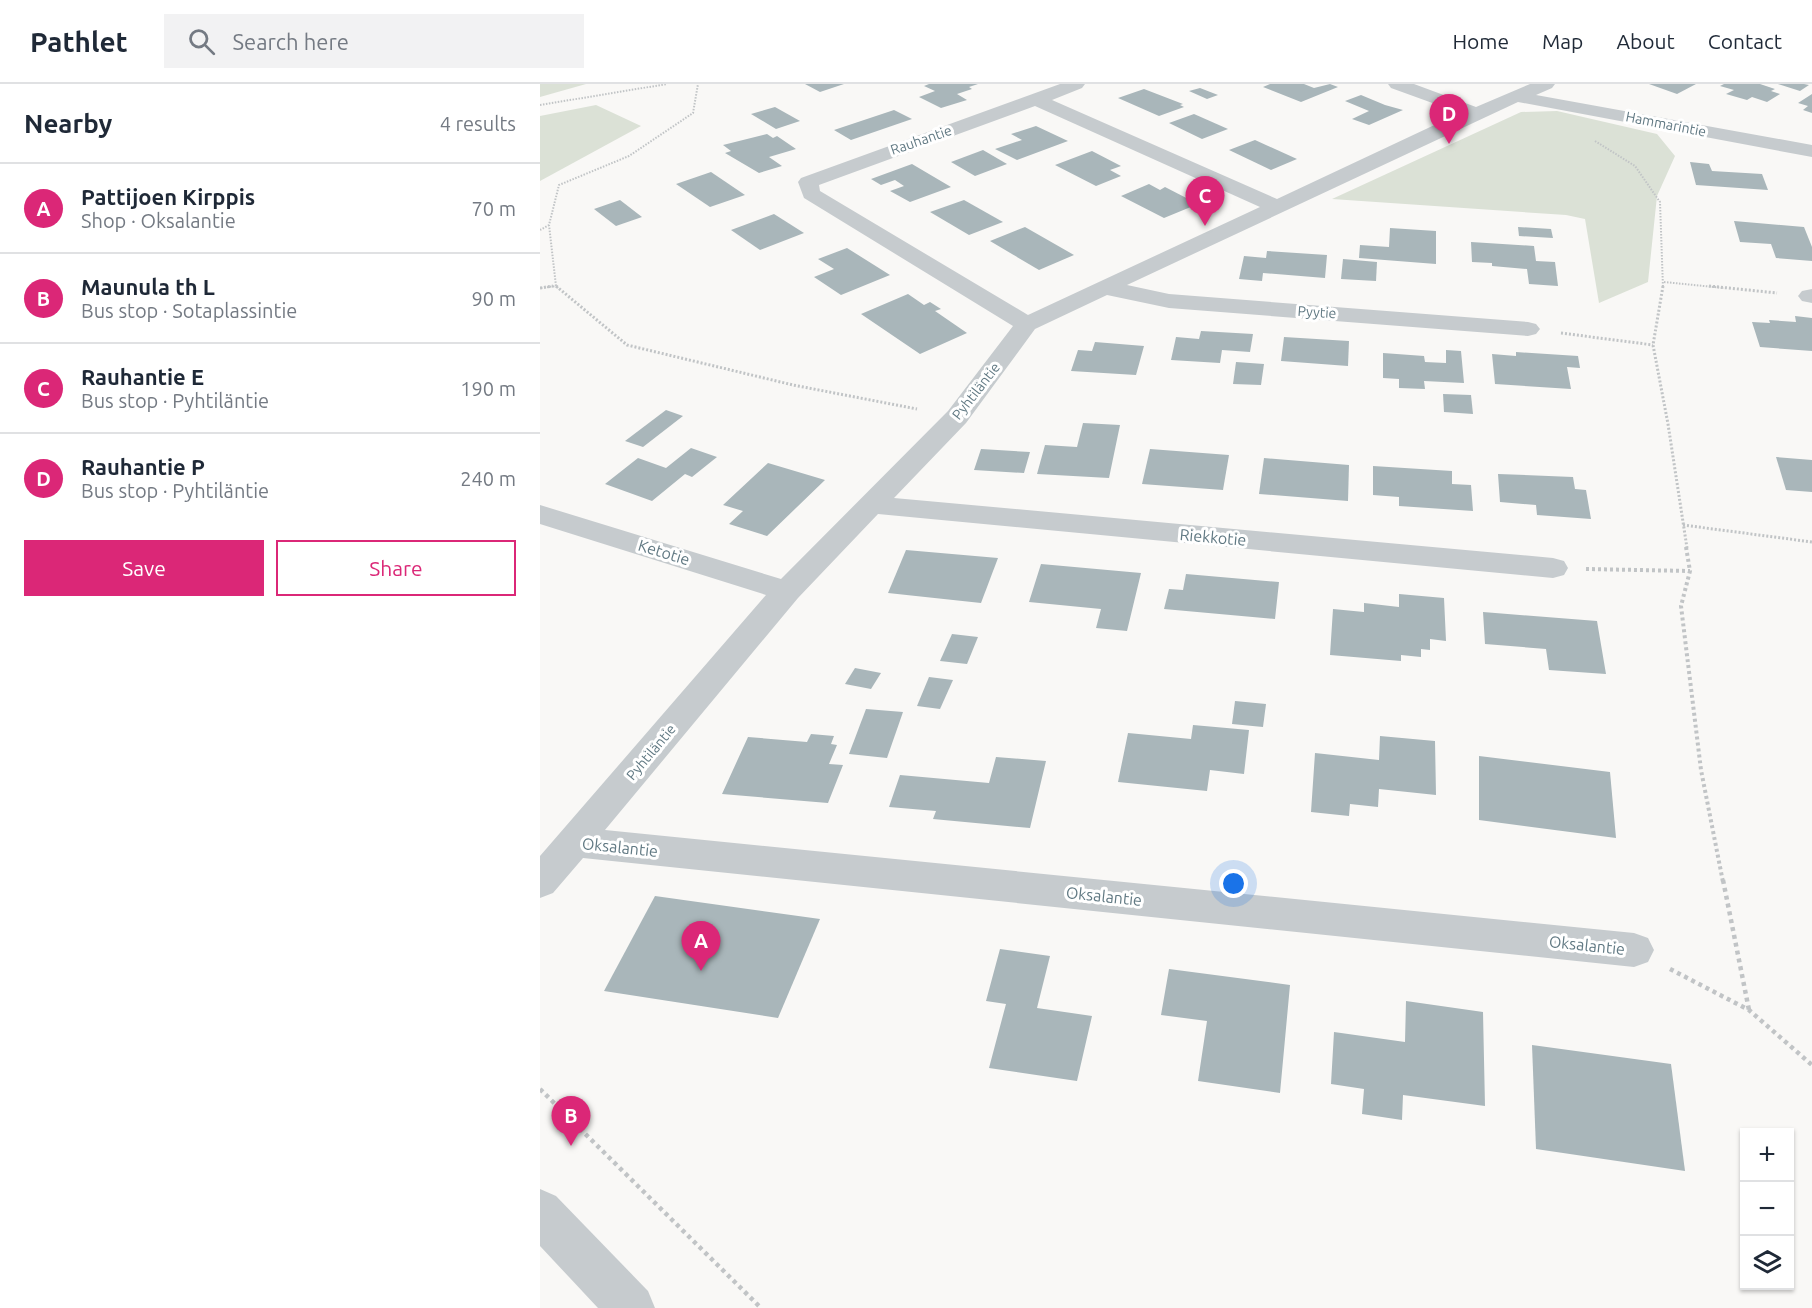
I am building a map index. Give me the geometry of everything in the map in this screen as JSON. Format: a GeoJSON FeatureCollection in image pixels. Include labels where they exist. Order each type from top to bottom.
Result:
{"type":"FeatureCollection","features":[{"type":"Feature","properties":{"kind":"street"},"geometry":{"type":"LineString","coordinates":[[1036,100],[1076,84]]}},
{"type":"Feature","properties":{"kind":"street"},"geometry":{"type":"LineString","coordinates":[[1397,84],[1476,113]]}},
{"type":"Feature","properties":{"kind":"street","name":"Pyhtiläntie"},"geometry":{"type":"LineString","coordinates":[[540,882],[787,591],[957,417],[1026,324],[1476,113],[1546,84]]}},
{"type":"Feature","properties":{"kind":"street","name":"Hammarintie"},"geometry":{"type":"LineString","coordinates":[[1519,97],[1812,151]]}},
{"type":"Feature","properties":{"kind":"street"},"geometry":{"type":"LineString","coordinates":[[1036,100],[1276,206]]}},
{"type":"Feature","properties":{"kind":"street","name":"Rauhantie"},"geometry":{"type":"LineString","coordinates":[[1026,324],[811,194],[808,182],[1036,100]]}},
{"type":"Feature","properties":{"kind":"street","name":"Pyytie"},"geometry":{"type":"LineString","coordinates":[[1107,288],[1169,301],[1528,329]]}},
{"type":"Feature","properties":{"kind":"street","name":"Riekkotie"},"geometry":{"type":"LineString","coordinates":[[872,505],[1553,568]]}},
{"type":"Feature","properties":{"kind":"street","name":"Ketotie"},"geometry":{"type":"LineString","coordinates":[[540,514],[787,591]]}},
{"type":"Feature","properties":{"kind":"street","name":"Oksalantie"},"geometry":{"type":"LineString","coordinates":[[574,842],[1634,950]]}},
{"type":"Feature","properties":{"kind":"street"},"geometry":{"type":"LineString","coordinates":[[540,1212],[631,1308]]}},
{"type":"Feature","properties":{"kind":"path"},"geometry":{"type":"LineString","coordinates":[[540,105],[667,84]]}},
{"type":"Feature","properties":{"kind":"path"},"geometry":{"type":"LineString","coordinates":[[698,84],[693,112],[629,156],[559,185],[549,225],[556,286],[627,345],[793,385],[957,417]]}},
{"type":"Feature","properties":{"kind":"path"},"geometry":{"type":"LineString","coordinates":[[1594,141],[1635,166],[1660,202],[1664,282],[1653,345],[1668,424],[1690,571],[1681,606],[1701,770],[1749,1010]]}},
{"type":"Feature","properties":{"kind":"path"},"geometry":{"type":"LineString","coordinates":[[540,230],[549,225]]}},
{"type":"Feature","properties":{"kind":"path"},"geometry":{"type":"LineString","coordinates":[[1664,282],[1811,296]]}},
{"type":"Feature","properties":{"kind":"path"},"geometry":{"type":"LineString","coordinates":[[540,288],[556,286]]}},
{"type":"Feature","properties":{"kind":"path"},"geometry":{"type":"LineString","coordinates":[[1528,329],[1653,345]]}},
{"type":"Feature","properties":{"kind":"path"},"geometry":{"type":"LineString","coordinates":[[1683,525],[1812,542]]}},
{"type":"Feature","properties":{"kind":"path"},"geometry":{"type":"LineString","coordinates":[[1553,568],[1690,571]]}},
{"type":"Feature","properties":{"kind":"path"},"geometry":{"type":"LineString","coordinates":[[1634,950],[1749,1010],[1812,1065]]}},
{"type":"Feature","properties":{"kind":"path"},"geometry":{"type":"LineString","coordinates":[[540,1089],[761,1308]]}},
{"type":"Feature","properties":{"kind":"shaded area"},"geometry":{"type":"Polygon","coordinates":[[[540,84],[586,84],[540,97],[540,84]]]}},
{"type":"Feature","properties":{"kind":"shaded area"},"geometry":{"type":"Polygon","coordinates":[[[596,105],[641,126],[540,181],[540,116],[596,105]]]}},
{"type":"Feature","properties":{"kind":"shaded area"},"geometry":{"type":"Polygon","coordinates":[[[1557,111],[1657,134],[1675,156],[1657,196],[1648,282],[1599,303],[1585,219],[1566,215],[1332,199],[1521,112],[1557,111]]]}},
{"type":"Feature","properties":{"kind":"building"},"geometry":{"type":"Polygon","coordinates":[[[805,84],[844,84],[820,92],[805,84]]]}},
{"type":"Feature","properties":{"kind":"building"},"geometry":{"type":"Polygon","coordinates":[[[929,84],[978,84],[969,87],[972,89],[957,94],[967,100],[941,108],[919,97],[935,91],[924,86],[929,84]]]}},
{"type":"Feature","properties":{"kind":"building"},"geometry":{"type":"Polygon","coordinates":[[[1270,84],[1304,84],[1314,88],[1330,84],[1338,87],[1301,102],[1263,87],[1270,84]]]}},
{"type":"Feature","properties":{"kind":"building"},"geometry":{"type":"Polygon","coordinates":[[[1649,84],[1696,84],[1677,94],[1649,84]]]}},
{"type":"Feature","properties":{"kind":"building"},"geometry":{"type":"Polygon","coordinates":[[[1760,84],[1775,89],[1771,91],[1780,94],[1767,102],[1752,97],[1747,100],[1726,94],[1734,90],[1720,86],[1760,84]]]}},
{"type":"Feature","properties":{"kind":"building"},"geometry":{"type":"Polygon","coordinates":[[[1778,84],[1804,84],[1809,85],[1800,91],[1778,84]]]}},
{"type":"Feature","properties":{"kind":"building"},"geometry":{"type":"Polygon","coordinates":[[[1200,88],[1218,95],[1207,99],[1189,91],[1200,88]]]}},
{"type":"Feature","properties":{"kind":"building"},"geometry":{"type":"Polygon","coordinates":[[[1144,89],[1183,104],[1180,105],[1184,107],[1159,116],[1118,98],[1144,89]]]}},
{"type":"Feature","properties":{"kind":"building"},"geometry":{"type":"Polygon","coordinates":[[[1812,94],[1812,113],[1803,110],[1808,106],[1798,103],[1812,94]]]}},
{"type":"Feature","properties":{"kind":"building"},"geometry":{"type":"Polygon","coordinates":[[[1361,95],[1403,110],[1369,125],[1352,119],[1369,111],[1345,101],[1361,95]]]}},
{"type":"Feature","properties":{"kind":"building"},"geometry":{"type":"Polygon","coordinates":[[[775,107],[800,121],[776,129],[751,114],[775,107]]]}},
{"type":"Feature","properties":{"kind":"building"},"geometry":{"type":"Polygon","coordinates":[[[894,110],[912,119],[851,140],[834,130],[894,110]]]}},
{"type":"Feature","properties":{"kind":"building"},"geometry":{"type":"Polygon","coordinates":[[[1194,114],[1228,129],[1202,139],[1169,123],[1194,114]]]}},
{"type":"Feature","properties":{"kind":"building"},"geometry":{"type":"Polygon","coordinates":[[[1036,126],[1068,141],[1017,160],[995,149],[1022,140],[1011,134],[1036,126]]]}},
{"type":"Feature","properties":{"kind":"building"},"geometry":{"type":"Polygon","coordinates":[[[767,134],[773,138],[777,136],[796,149],[769,157],[782,166],[759,173],[725,153],[731,151],[723,145],[767,134]]]}},
{"type":"Feature","properties":{"kind":"building"},"geometry":{"type":"Polygon","coordinates":[[[1255,140],[1297,159],[1271,170],[1229,150],[1255,140]]]}},
{"type":"Feature","properties":{"kind":"building"},"geometry":{"type":"Polygon","coordinates":[[[983,150],[1007,164],[975,176],[951,162],[983,150]]]}},
{"type":"Feature","properties":{"kind":"building"},"geometry":{"type":"Polygon","coordinates":[[[1092,151],[1121,166],[1110,170],[1121,176],[1096,186],[1055,165],[1092,151]]]}},
{"type":"Feature","properties":{"kind":"building"},"geometry":{"type":"Polygon","coordinates":[[[1690,162],[1709,164],[1712,171],[1762,174],[1768,190],[1696,185],[1690,162]]]}},
{"type":"Feature","properties":{"kind":"building"},"geometry":{"type":"Polygon","coordinates":[[[912,164],[951,187],[910,202],[890,191],[904,186],[895,180],[881,185],[871,179],[912,164]]]}},
{"type":"Feature","properties":{"kind":"building"},"geometry":{"type":"Polygon","coordinates":[[[711,172],[745,195],[710,207],[676,184],[711,172]]]}},
{"type":"Feature","properties":{"kind":"building"},"geometry":{"type":"Polygon","coordinates":[[[1149,184],[1160,190],[1165,187],[1198,204],[1164,218],[1121,196],[1149,184]]]}},
{"type":"Feature","properties":{"kind":"building"},"geometry":{"type":"Polygon","coordinates":[[[620,200],[642,217],[616,226],[594,209],[620,200]]]}},
{"type":"Feature","properties":{"kind":"building"},"geometry":{"type":"Polygon","coordinates":[[[964,200],[1003,222],[969,235],[930,212],[964,200]]]}},
{"type":"Feature","properties":{"kind":"building"},"geometry":{"type":"Polygon","coordinates":[[[774,214],[804,233],[760,250],[731,230],[774,214]]]}},
{"type":"Feature","properties":{"kind":"building"},"geometry":{"type":"Polygon","coordinates":[[[1734,221],[1804,227],[1812,247],[1812,261],[1776,258],[1771,244],[1740,242],[1734,221]]]}},
{"type":"Feature","properties":{"kind":"building"},"geometry":{"type":"Polygon","coordinates":[[[1025,227],[1074,255],[1039,270],[990,241],[1025,227]]]}},
{"type":"Feature","properties":{"kind":"building"},"geometry":{"type":"Polygon","coordinates":[[[1518,227],[1551,229],[1553,238],[1519,236],[1518,227]]]}},
{"type":"Feature","properties":{"kind":"building"},"geometry":{"type":"Polygon","coordinates":[[[1390,228],[1436,231],[1436,264],[1359,258],[1360,245],[1389,247],[1390,228]]]}},
{"type":"Feature","properties":{"kind":"building"},"geometry":{"type":"Polygon","coordinates":[[[1471,242],[1534,246],[1536,261],[1555,262],[1558,286],[1529,284],[1527,269],[1472,262],[1471,242]]]}},
{"type":"Feature","properties":{"kind":"building"},"geometry":{"type":"Polygon","coordinates":[[[847,248],[890,275],[841,295],[814,277],[834,269],[818,259],[847,248]]]}},
{"type":"Feature","properties":{"kind":"building"},"geometry":{"type":"Polygon","coordinates":[[[1267,251],[1327,255],[1325,278],[1263,273],[1262,281],[1239,279],[1244,256],[1266,258],[1267,251]]]}},
{"type":"Feature","properties":{"kind":"building"},"geometry":{"type":"Polygon","coordinates":[[[1343,259],[1377,262],[1376,281],[1341,279],[1343,259]]]}},
{"type":"Feature","properties":{"kind":"building"},"geometry":{"type":"Polygon","coordinates":[[[908,294],[924,305],[930,302],[941,309],[935,311],[967,333],[920,354],[861,314],[908,294]]]}},
{"type":"Feature","properties":{"kind":"building"},"geometry":{"type":"Polygon","coordinates":[[[1795,316],[1812,318],[1812,351],[1760,347],[1752,322],[1770,323],[1769,320],[1796,322],[1795,316]]]}},
{"type":"Feature","properties":{"kind":"building"},"geometry":{"type":"Polygon","coordinates":[[[1201,331],[1253,334],[1250,352],[1222,350],[1220,363],[1171,360],[1176,337],[1199,339],[1201,331]]]}},
{"type":"Feature","properties":{"kind":"building"},"geometry":{"type":"Polygon","coordinates":[[[1284,337],[1349,341],[1348,366],[1281,361],[1284,337]]]}},
{"type":"Feature","properties":{"kind":"building"},"geometry":{"type":"Polygon","coordinates":[[[1095,342],[1144,346],[1136,375],[1071,371],[1078,350],[1092,351],[1095,342]]]}},
{"type":"Feature","properties":{"kind":"building"},"geometry":{"type":"Polygon","coordinates":[[[1446,350],[1461,351],[1464,383],[1424,381],[1425,389],[1399,388],[1399,379],[1383,378],[1383,353],[1424,356],[1425,362],[1446,363],[1446,350]]]}},
{"type":"Feature","properties":{"kind":"building"},"geometry":{"type":"Polygon","coordinates":[[[1516,352],[1578,356],[1580,368],[1567,367],[1571,389],[1495,384],[1492,354],[1516,356],[1516,352]]]}},
{"type":"Feature","properties":{"kind":"building"},"geometry":{"type":"Polygon","coordinates":[[[1236,362],[1264,364],[1261,385],[1233,384],[1236,362]]]}},
{"type":"Feature","properties":{"kind":"building"},"geometry":{"type":"Polygon","coordinates":[[[1443,394],[1471,395],[1473,414],[1444,412],[1443,394]]]}},
{"type":"Feature","properties":{"kind":"building"},"geometry":{"type":"Polygon","coordinates":[[[666,410],[683,416],[643,447],[625,441],[666,410]]]}},
{"type":"Feature","properties":{"kind":"building"},"geometry":{"type":"Polygon","coordinates":[[[1083,423],[1120,425],[1109,478],[1037,474],[1045,445],[1077,447],[1083,423]]]}},
{"type":"Feature","properties":{"kind":"building"},"geometry":{"type":"Polygon","coordinates":[[[691,448],[717,457],[692,477],[685,474],[652,501],[605,484],[638,458],[666,468],[691,448]]]}},
{"type":"Feature","properties":{"kind":"building"},"geometry":{"type":"Polygon","coordinates":[[[981,449],[1030,452],[1024,473],[974,470],[981,449]]]}},
{"type":"Feature","properties":{"kind":"building"},"geometry":{"type":"Polygon","coordinates":[[[1150,449],[1229,455],[1223,490],[1142,484],[1150,449]]]}},
{"type":"Feature","properties":{"kind":"building"},"geometry":{"type":"Polygon","coordinates":[[[1776,457],[1812,460],[1812,492],[1786,490],[1776,457]]]}},
{"type":"Feature","properties":{"kind":"building"},"geometry":{"type":"Polygon","coordinates":[[[1264,458],[1349,465],[1348,501],[1259,494],[1264,458]]]}},
{"type":"Feature","properties":{"kind":"building"},"geometry":{"type":"Polygon","coordinates":[[[768,463],[825,480],[767,536],[729,524],[743,511],[723,505],[768,463]]]}},
{"type":"Feature","properties":{"kind":"building"},"geometry":{"type":"Polygon","coordinates":[[[1373,466],[1452,471],[1452,484],[1471,485],[1473,511],[1399,506],[1399,497],[1373,495],[1373,466]]]}},
{"type":"Feature","properties":{"kind":"building"},"geometry":{"type":"Polygon","coordinates":[[[1498,474],[1573,477],[1575,489],[1586,490],[1591,519],[1537,515],[1536,505],[1500,502],[1498,474]]]}},
{"type":"Feature","properties":{"kind":"building"},"geometry":{"type":"Polygon","coordinates":[[[906,550],[998,558],[981,603],[888,593],[906,550]]]}},
{"type":"Feature","properties":{"kind":"building"},"geometry":{"type":"Polygon","coordinates":[[[1041,564],[1141,573],[1127,631],[1096,628],[1101,609],[1029,602],[1041,564]]]}},
{"type":"Feature","properties":{"kind":"building"},"geometry":{"type":"Polygon","coordinates":[[[1186,574],[1279,582],[1275,619],[1164,609],[1169,589],[1183,590],[1186,574]]]}},
{"type":"Feature","properties":{"kind":"building"},"geometry":{"type":"Polygon","coordinates":[[[1399,594],[1444,598],[1446,641],[1430,639],[1430,650],[1421,649],[1421,657],[1401,655],[1401,661],[1330,655],[1333,609],[1364,612],[1364,603],[1399,607],[1399,594]]]}},
{"type":"Feature","properties":{"kind":"building"},"geometry":{"type":"Polygon","coordinates":[[[1483,612],[1597,621],[1606,674],[1549,670],[1546,649],[1485,644],[1483,612]]]}},
{"type":"Feature","properties":{"kind":"building"},"geometry":{"type":"Polygon","coordinates":[[[952,634],[978,637],[967,664],[940,661],[952,634]]]}},
{"type":"Feature","properties":{"kind":"building"},"geometry":{"type":"Polygon","coordinates":[[[855,668],[881,673],[871,689],[845,684],[855,668]]]}},
{"type":"Feature","properties":{"kind":"building"},"geometry":{"type":"Polygon","coordinates":[[[929,677],[953,680],[940,709],[917,706],[929,677]]]}},
{"type":"Feature","properties":{"kind":"building"},"geometry":{"type":"Polygon","coordinates":[[[1235,701],[1266,704],[1263,727],[1232,724],[1235,701]]]}},
{"type":"Feature","properties":{"kind":"building"},"geometry":{"type":"Polygon","coordinates":[[[866,709],[903,712],[887,758],[849,754],[866,709]]]}},
{"type":"Feature","properties":{"kind":"building"},"geometry":{"type":"Polygon","coordinates":[[[1193,725],[1249,730],[1244,774],[1210,770],[1207,791],[1118,782],[1128,733],[1191,739],[1193,725]]]}},
{"type":"Feature","properties":{"kind":"building"},"geometry":{"type":"Polygon","coordinates":[[[811,734],[834,736],[831,744],[837,745],[829,764],[843,765],[828,803],[722,794],[748,737],[807,742],[811,734]]]}},
{"type":"Feature","properties":{"kind":"building"},"geometry":{"type":"Polygon","coordinates":[[[1380,736],[1435,741],[1436,795],[1379,789],[1378,807],[1350,804],[1349,816],[1311,812],[1315,753],[1379,760],[1380,736]]]}},
{"type":"Feature","properties":{"kind":"building"},"geometry":{"type":"Polygon","coordinates":[[[1479,756],[1610,772],[1616,838],[1479,820],[1479,756]]]}},
{"type":"Feature","properties":{"kind":"building"},"geometry":{"type":"Polygon","coordinates":[[[996,757],[1046,761],[1030,828],[933,819],[936,811],[889,807],[900,775],[989,783],[996,757]]]}},
{"type":"Feature","properties":{"kind":"building"},"geometry":{"type":"Polygon","coordinates":[[[655,896],[820,919],[778,1018],[604,991],[655,896]]]}},
{"type":"Feature","properties":{"kind":"building"},"geometry":{"type":"Polygon","coordinates":[[[1000,949],[1050,956],[1037,1008],[1092,1016],[1077,1081],[989,1068],[1006,1004],[986,1001],[1000,949]]]}},
{"type":"Feature","properties":{"kind":"building"},"geometry":{"type":"Polygon","coordinates":[[[1169,969],[1290,985],[1280,1093],[1198,1081],[1207,1021],[1161,1015],[1169,969]]]}},
{"type":"Feature","properties":{"kind":"building"},"geometry":{"type":"Polygon","coordinates":[[[1406,1001],[1483,1012],[1485,1106],[1403,1095],[1402,1120],[1362,1114],[1364,1089],[1331,1084],[1334,1032],[1405,1042],[1406,1001]]]}},
{"type":"Feature","properties":{"kind":"building"},"geometry":{"type":"Polygon","coordinates":[[[1532,1045],[1671,1064],[1685,1171],[1536,1149],[1532,1045]]]}},
{"type":"Feature","properties":{"kind":"place","name":"Rauhantie P"},"geometry":{"type":"Point","coordinates":[1449,144]}},
{"type":"Feature","properties":{"kind":"place","name":"Rauhantie E"},"geometry":{"type":"Point","coordinates":[1205,226]}},
{"type":"Feature","properties":{"kind":"place","name":"Pattijoen Kirppis"},"geometry":{"type":"Point","coordinates":[701,971]}},
{"type":"Feature","properties":{"kind":"place","name":"Maunula th L"},"geometry":{"type":"Point","coordinates":[571,1146]}}]}
